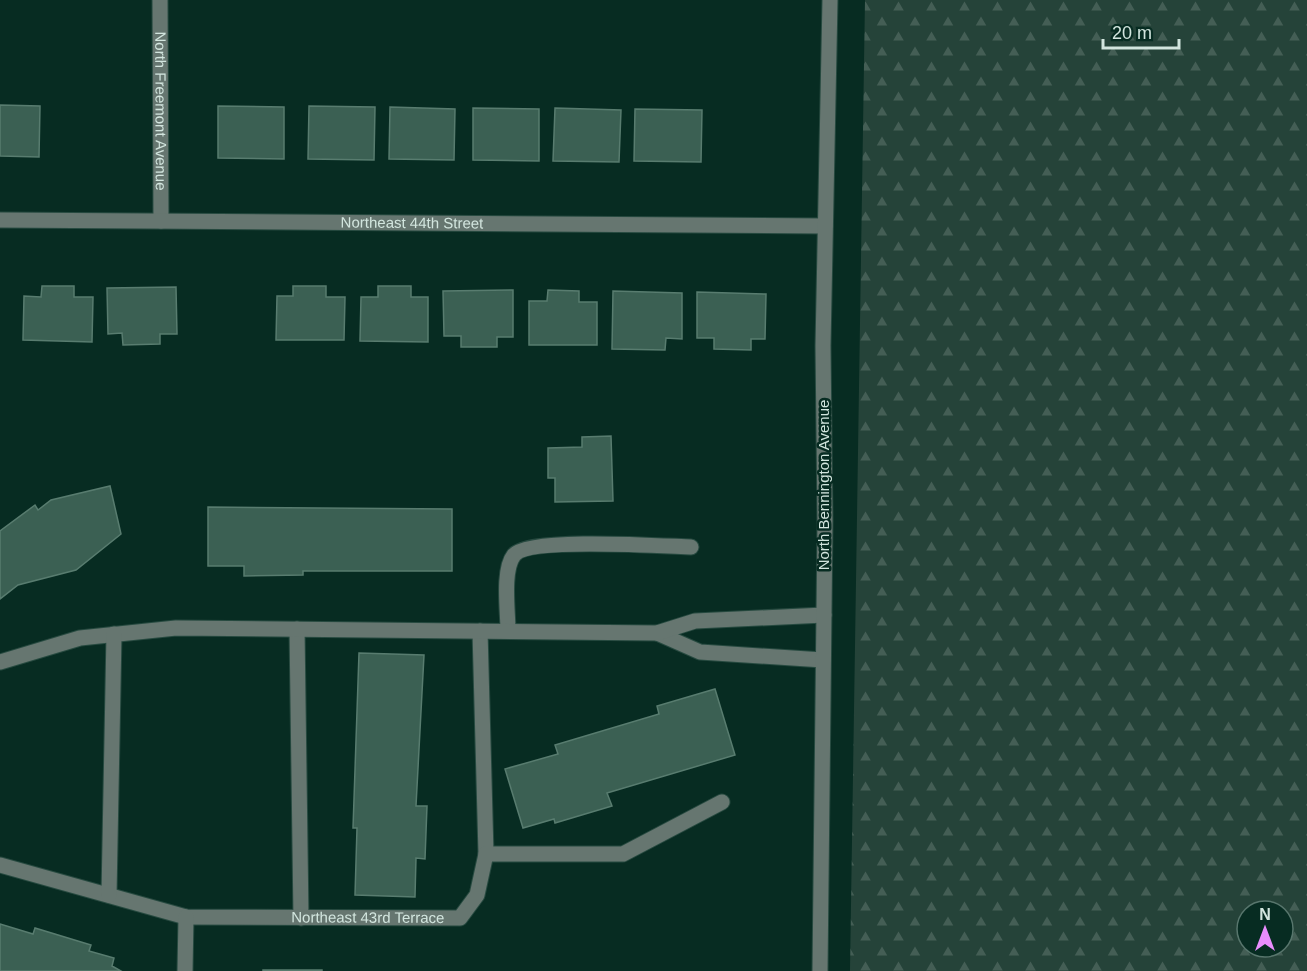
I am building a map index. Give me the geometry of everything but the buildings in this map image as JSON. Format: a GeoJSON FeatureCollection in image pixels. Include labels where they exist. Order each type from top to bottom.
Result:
{"type":"FeatureCollection","features":[{"type":"Feature","properties":{"kind":"street","name":"North Freemont Avenue"},"geometry":{"type":"LineString","coordinates":[[160,0],[160,221]]}},
{"type":"Feature","properties":{"kind":"street","name":"North Bennington Avenue"},"geometry":{"type":"LineString","coordinates":[[820,971],[825,226],[830,0]]}},
{"type":"Feature","properties":{"kind":"street","name":"Northeast 44th Street"},"geometry":{"type":"LineString","coordinates":[[0,220],[825,226]]}},
{"type":"Feature","properties":{"kind":"street"},"geometry":{"type":"LineString","coordinates":[[508,631],[507,569],[514,555],[524,548],[589,544],[691,547]]}},
{"type":"Feature","properties":{"kind":"street"},"geometry":{"type":"LineString","coordinates":[[0,662],[80,638],[176,628],[657,633],[695,621],[824,615]]}},
{"type":"Feature","properties":{"kind":"street"},"geometry":{"type":"LineString","coordinates":[[297,629],[301,918]]}},
{"type":"Feature","properties":{"kind":"street"},"geometry":{"type":"LineString","coordinates":[[480,631],[486,854],[623,854],[722,802]]}},
{"type":"Feature","properties":{"kind":"street"},"geometry":{"type":"LineString","coordinates":[[657,633],[700,652],[823,660]]}},
{"type":"Feature","properties":{"kind":"street"},"geometry":{"type":"LineString","coordinates":[[109,895],[114,634]]}},
{"type":"Feature","properties":{"kind":"street","name":"Northeast 43rd Terrace"},"geometry":{"type":"LineString","coordinates":[[0,865],[186,917],[460,918],[477,894],[486,854]]}},
{"type":"Feature","properties":{"kind":"street"},"geometry":{"type":"LineString","coordinates":[[184,971],[186,917]]}},
{"type":"Feature","properties":{"kind":"green space"},"geometry":{"type":"Polygon","coordinates":[[[865,0],[1307,0],[1307,971],[850,971],[865,0]]]}}]}
